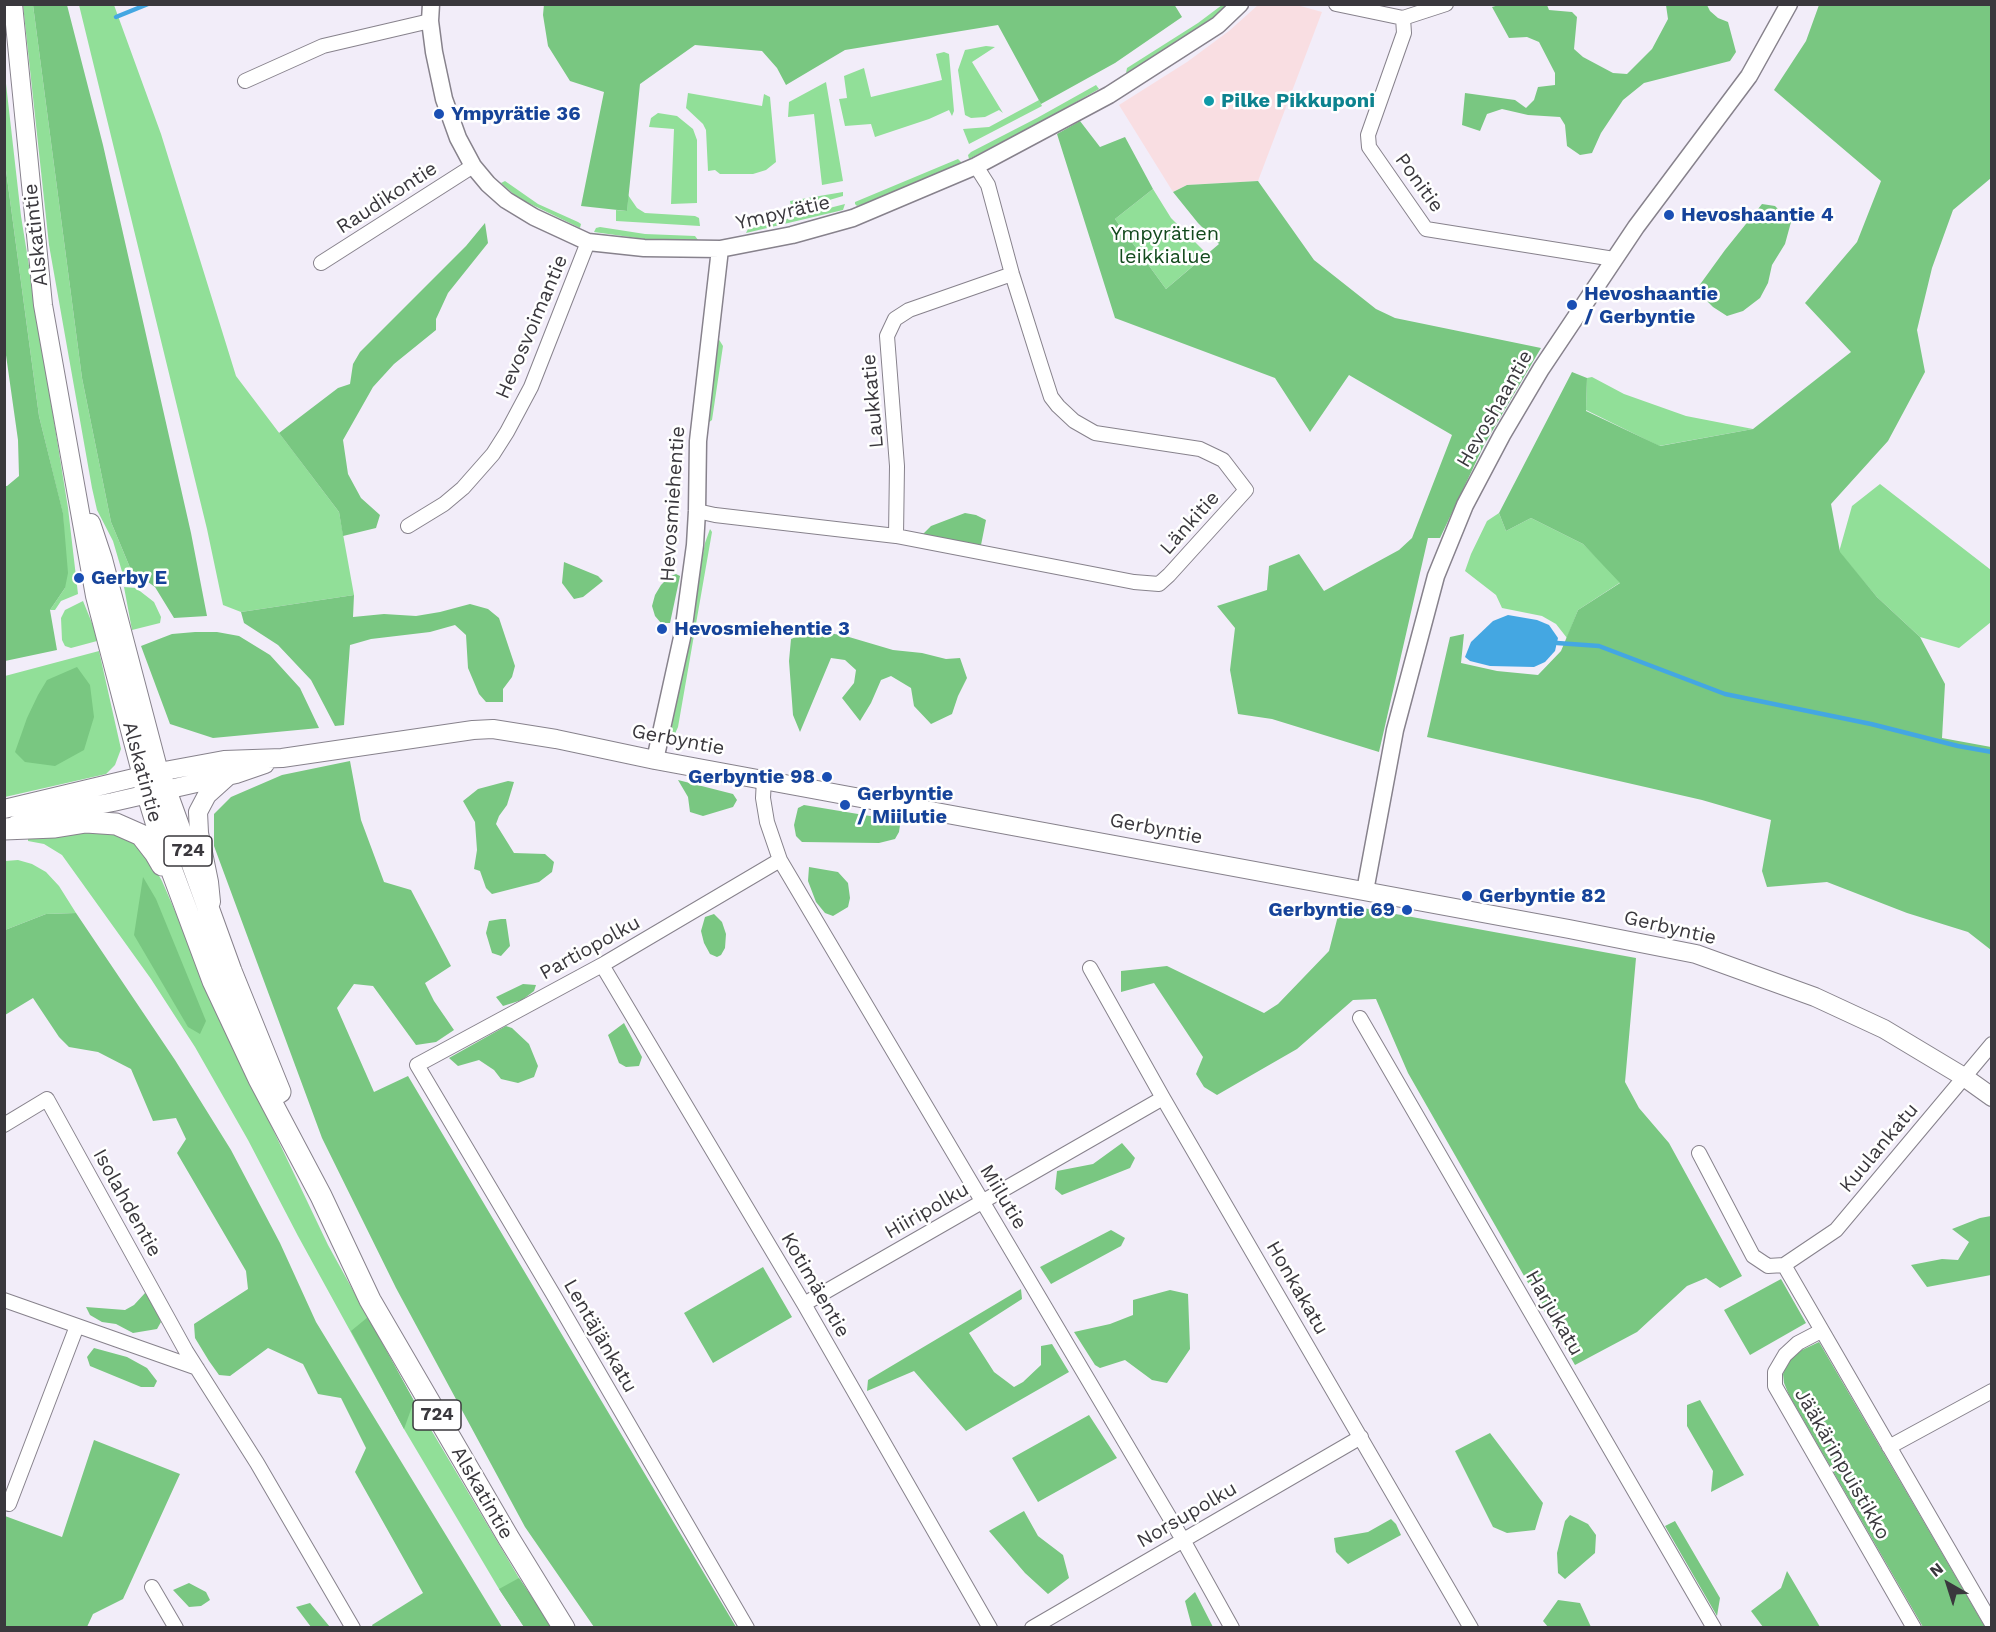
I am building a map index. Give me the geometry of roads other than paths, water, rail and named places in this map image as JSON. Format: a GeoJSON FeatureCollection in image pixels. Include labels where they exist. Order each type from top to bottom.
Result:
{"type":"FeatureCollection","features":[{"type":"Feature","properties":{"kind":"main road","name":"Alskatintie"},"geometry":{"type":"LineString","coordinates":[[13,4],[43,305],[71,464],[103,560],[153,783],[184,904],[213,981],[259,1079],[321,1196],[370,1300],[508,1537],[564,1628]]}},
{"type":"Feature","properties":{"kind":"main road","name":"Gerbyntie"},"geometry":{"type":"LineString","coordinates":[[153,783],[224,760],[282,759],[444,734],[493,729],[556,739],[655,760],[1696,954],[1823,1000],[1884,1029],[1964,1077],[1992,1097]]}},
{"type":"Feature","properties":{"kind":"main road","name":"Gerbyntie"},"geometry":{"type":"LineString","coordinates":[[153,783],[230,775],[282,759]]}},
{"type":"Feature","properties":{"kind":"main road"},"geometry":{"type":"LineString","coordinates":[[211,913],[210,882],[199,833],[198,812],[207,795],[230,775]]}},
{"type":"Feature","properties":{"kind":"main road","name":"Alskatintie"},"geometry":{"type":"LineString","coordinates":[[153,783],[211,913],[231,972],[321,1196]]}},
{"type":"Feature","properties":{"kind":"main road"},"geometry":{"type":"LineString","coordinates":[[4,809],[153,783]]}},
{"type":"Feature","properties":{"kind":"main road"},"geometry":{"type":"LineString","coordinates":[[4,829],[153,783]]}},
{"type":"Feature","properties":{"kind":"main road"},"geometry":{"type":"LineString","coordinates":[[4,829],[56,827],[86,822],[116,824],[141,835],[155,853],[184,904]]}},
{"type":"Feature","properties":{"kind":"street","name":"Ympyrätie"},"geometry":{"type":"LineString","coordinates":[[431,13],[434,52],[444,99],[458,138],[472,165],[506,200],[534,217],[588,242],[644,248],[720,249],[792,235],[853,218],[976,165],[1109,95],[1218,25],[1240,4]]}},
{"type":"Feature","properties":{"kind":"street"},"geometry":{"type":"LineString","coordinates":[[1336,4],[1403,18],[1446,4]]}},
{"type":"Feature","properties":{"kind":"street","name":"Hevoshaantie"},"geometry":{"type":"LineString","coordinates":[[1365,891],[1395,730],[1436,576],[1465,505],[1502,435],[1541,369],[1614,259],[1749,75],[1788,4]]}},
{"type":"Feature","properties":{"kind":"street"},"geometry":{"type":"LineString","coordinates":[[245,81],[323,46],[431,13]]}},
{"type":"Feature","properties":{"kind":"street","name":"Ponitie"},"geometry":{"type":"LineString","coordinates":[[1403,18],[1404,33],[1370,126],[1368,141],[1369,147],[1426,229],[1614,259]]}},
{"type":"Feature","properties":{"kind":"street","name":"Raudikontie"},"geometry":{"type":"LineString","coordinates":[[321,263],[472,165]]}},
{"type":"Feature","properties":{"kind":"street","name":"Länkitie"},"geometry":{"type":"LineString","coordinates":[[697,511],[896,536],[1134,582],[1159,584],[1246,490],[1223,460],[1200,449],[1095,433],[1074,421],[1058,406],[1051,397],[1012,274],[988,185],[976,165]]}},
{"type":"Feature","properties":{"kind":"street","name":"Hevosvoimantie"},"geometry":{"type":"LineString","coordinates":[[408,526],[444,504],[463,488],[493,454],[507,432],[531,387],[588,242]]}},
{"type":"Feature","properties":{"kind":"street","name":"Hevosmiehentie"},"geometry":{"type":"LineString","coordinates":[[655,760],[683,633],[697,511],[698,441],[720,249]]}},
{"type":"Feature","properties":{"kind":"street","name":"Laukkatie"},"geometry":{"type":"LineString","coordinates":[[896,536],[897,466],[887,336],[895,319],[909,310],[1012,274]]}},
{"type":"Feature","properties":{"kind":"street","name":"Miilutie"},"geometry":{"type":"LineString","coordinates":[[764,779],[767,822],[780,861],[1183,1540],[1232,1628]]}},
{"type":"Feature","properties":{"kind":"street","name":"Partiopolku"},"geometry":{"type":"LineString","coordinates":[[417,1065],[602,965],[780,861]]}},
{"type":"Feature","properties":{"kind":"street","name":"Kotimäentie"},"geometry":{"type":"LineString","coordinates":[[602,965],[804,1304],[990,1628]]}},
{"type":"Feature","properties":{"kind":"street","name":"Honkakatu"},"geometry":{"type":"LineString","coordinates":[[1090,968],[1471,1628]]}},
{"type":"Feature","properties":{"kind":"street","name":"Harjukatu"},"geometry":{"type":"LineString","coordinates":[[1360,1018],[1714,1628]]}},
{"type":"Feature","properties":{"kind":"street","name":"Kuulankatu"},"geometry":{"type":"LineString","coordinates":[[1784,1265],[1836,1230],[1992,1044]]}},
{"type":"Feature","properties":{"kind":"street","name":"Lentäjänkatu"},"geometry":{"type":"LineString","coordinates":[[417,1065],[747,1628]]}},
{"type":"Feature","properties":{"kind":"street","name":"Hiiripolku"},"geometry":{"type":"LineString","coordinates":[[804,1304],[1163,1098]]}},
{"type":"Feature","properties":{"kind":"street","name":"Isolahdentie"},"geometry":{"type":"LineString","coordinates":[[4,1125],[47,1100],[197,1368],[257,1463],[353,1628]]}},
{"type":"Feature","properties":{"kind":"street"},"geometry":{"type":"LineString","coordinates":[[1699,1153],[1753,1256],[1768,1266],[1784,1265],[1992,1624]]}},
{"type":"Feature","properties":{"kind":"street"},"geometry":{"type":"LineString","coordinates":[[4,1300],[197,1368]]}},
{"type":"Feature","properties":{"kind":"street"},"geometry":{"type":"LineString","coordinates":[[9,1504],[77,1326]]}},
{"type":"Feature","properties":{"kind":"street","name":"Jääkärinpuistikko"},"geometry":{"type":"LineString","coordinates":[[1821,1331],[1798,1343],[1785,1355],[1775,1371],[1775,1386],[1914,1628]]}},
{"type":"Feature","properties":{"kind":"street"},"geometry":{"type":"LineString","coordinates":[[1888,1447],[1992,1391]]}},
{"type":"Feature","properties":{"kind":"street","name":"Norsupolku"},"geometry":{"type":"LineString","coordinates":[[1032,1628],[1361,1437]]}},
{"type":"Feature","properties":{"kind":"street"},"geometry":{"type":"LineString","coordinates":[[152,1587],[176,1628]]}},
{"type":"Feature","properties":{"kind":"water"},"geometry":{"type":"Polygon","coordinates":[[[1508,615],[1537,620],[1549,625],[1558,638],[1555,651],[1545,662],[1534,667],[1490,666],[1470,661],[1465,657],[1471,642],[1493,621],[1508,615]]]}},
{"type":"Feature","properties":{"kind":"waterway"},"geometry":{"type":"LineString","coordinates":[[116,17],[148,4]]}},
{"type":"Feature","properties":{"kind":"waterway"},"geometry":{"type":"LineString","coordinates":[[1557,643],[1599,646],[1725,694],[1992,752]]}},
{"type":"Feature","properties":{"kind":"place","name":"Pilke Pikkuponi"},"geometry":{"type":"Point","coordinates":[1209,101]}},
{"type":"Feature","properties":{"kind":"place","name":"Ympyrätie 36"},"geometry":{"type":"Point","coordinates":[439,114]}},
{"type":"Feature","properties":{"kind":"place","name":"Hevoshaantie 4"},"geometry":{"type":"Point","coordinates":[1669,215]}},
{"type":"Feature","properties":{"kind":"place","name":"Hevoshaantie / Gerbyntie"},"geometry":{"type":"Point","coordinates":[1572,305]}},
{"type":"Feature","properties":{"kind":"place","name":"Gerby E"},"geometry":{"type":"Point","coordinates":[79,578]}},
{"type":"Feature","properties":{"kind":"place","name":"Hevosmiehentie 3"},"geometry":{"type":"Point","coordinates":[662,629]}},
{"type":"Feature","properties":{"kind":"place","name":"Gerbyntie 98"},"geometry":{"type":"Point","coordinates":[827,777]}},
{"type":"Feature","properties":{"kind":"place","name":"Gerbyntie / Miilutie"},"geometry":{"type":"Point","coordinates":[845,805]}},
{"type":"Feature","properties":{"kind":"place","name":"Gerbyntie 82"},"geometry":{"type":"Point","coordinates":[1467,896]}},
{"type":"Feature","properties":{"kind":"place","name":"Gerbyntie 69"},"geometry":{"type":"Point","coordinates":[1407,910]}},
{"type":"Feature","properties":{"kind":"park label","name":"Ympyrätien leikkialue"},"geometry":{"type":"Point","coordinates":[1165,246]}}]}
